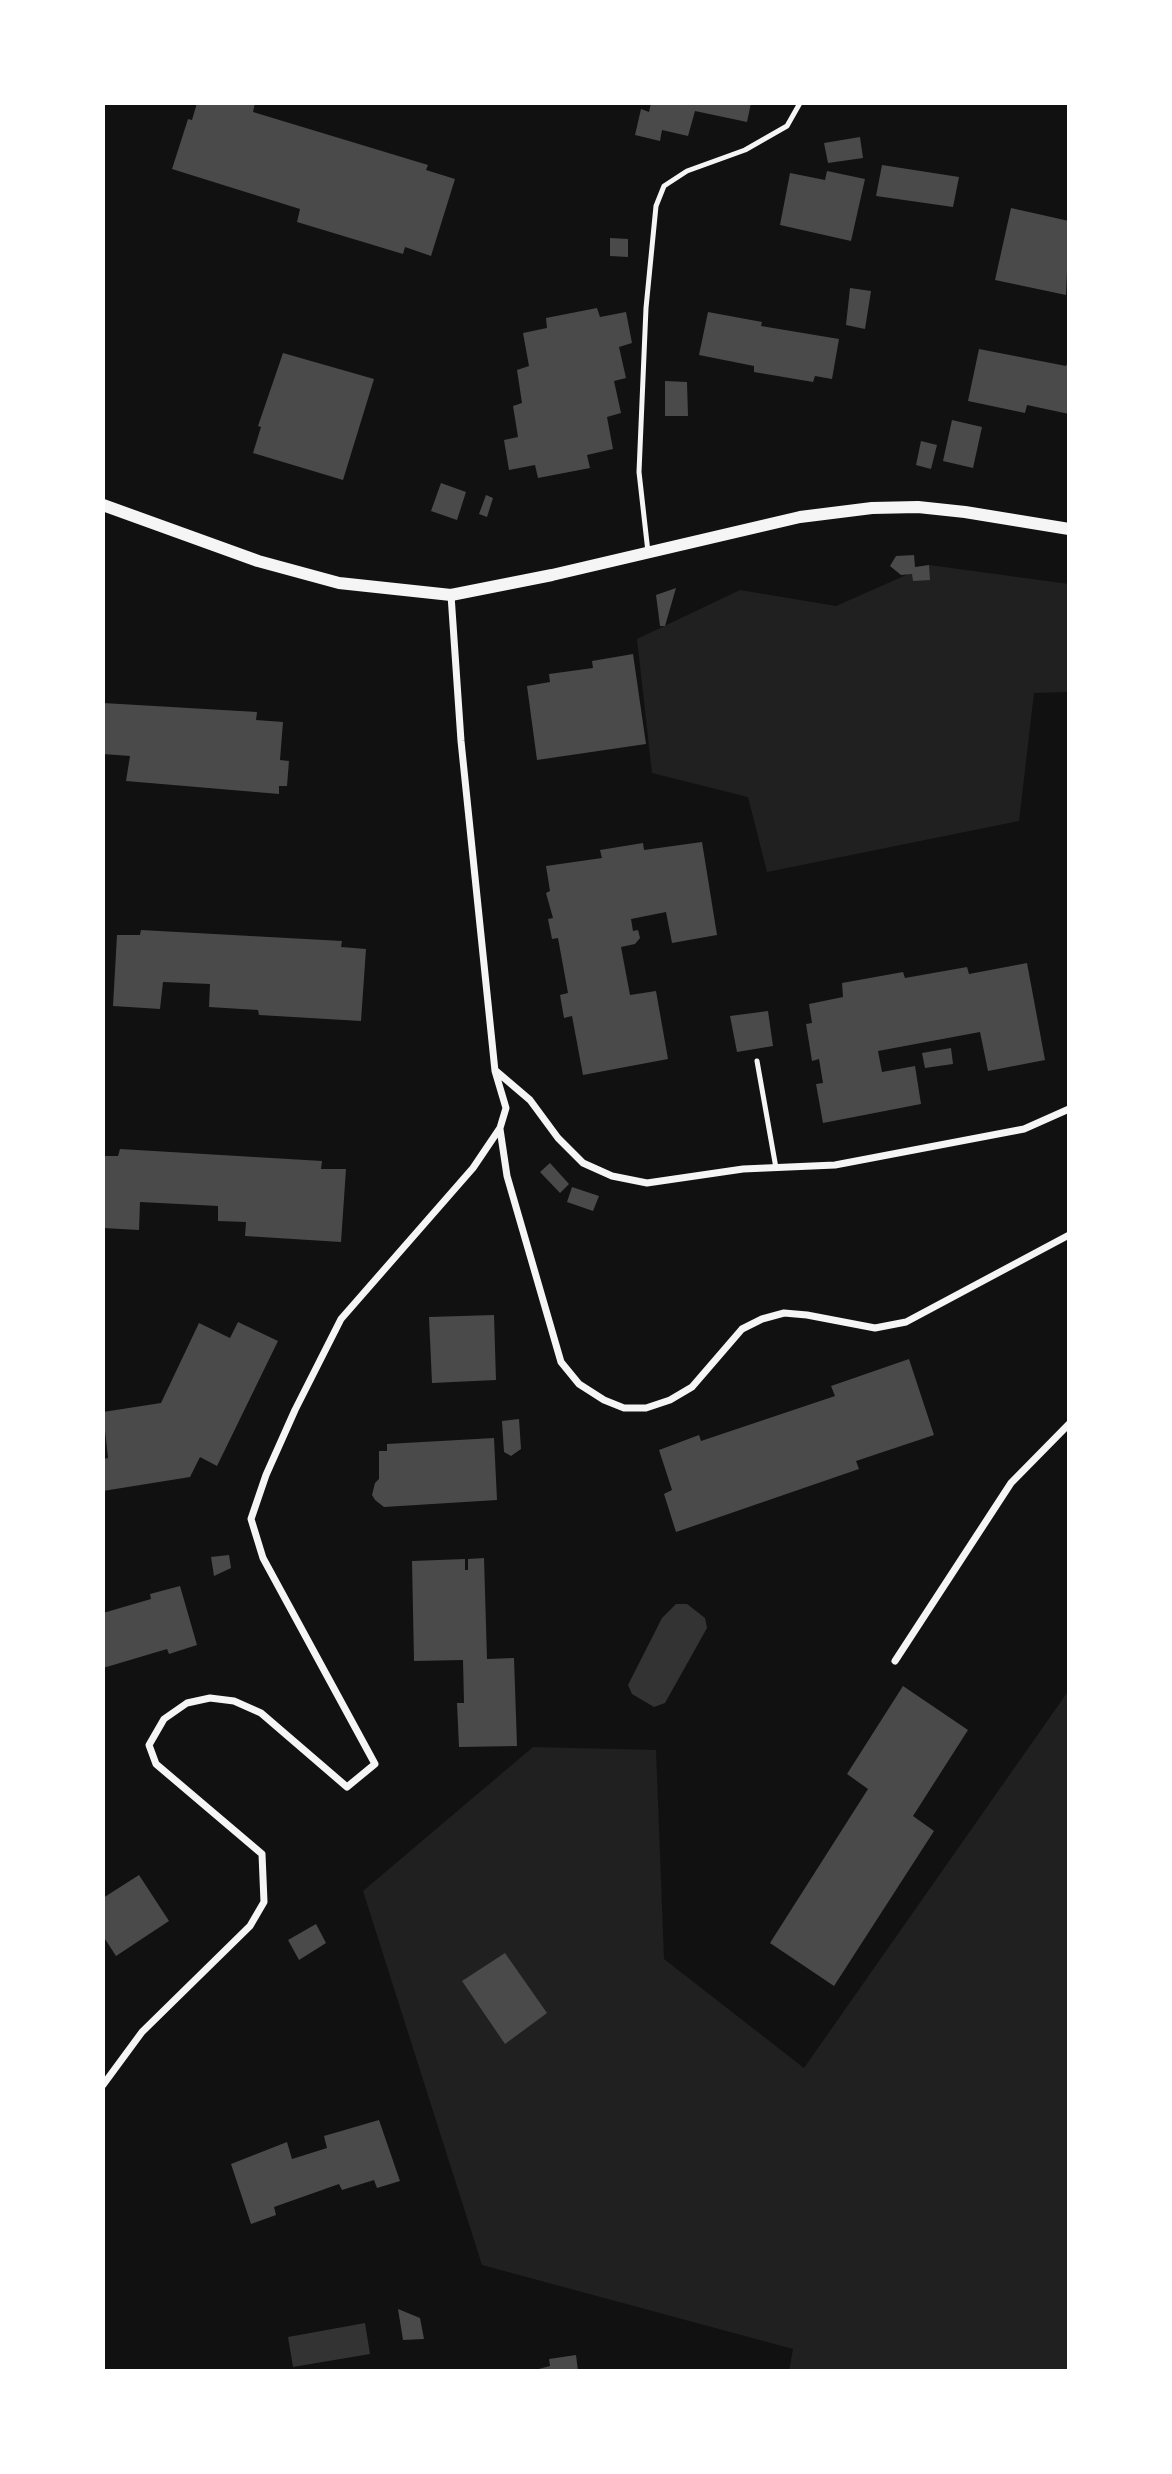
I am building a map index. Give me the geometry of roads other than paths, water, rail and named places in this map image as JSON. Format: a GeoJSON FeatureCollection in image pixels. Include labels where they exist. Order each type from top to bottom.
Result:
{"type":"FeatureCollection","features":[{"type":"Feature","properties":{"kind":"street"},"geometry":{"type":"LineString","coordinates":[[103,505],[258,561],[339,583],[451,595],[800,517],[872,508],[918,507],[965,512],[1069,529]]}},
{"type":"Feature","properties":{"kind":"street"},"geometry":{"type":"LineString","coordinates":[[103,2085],[142,2032],[250,1926],[264,1902],[262,1853],[156,1764],[149,1745],[164,1719],[187,1703],[211,1698],[234,1701],[261,1713],[347,1787],[376,1764],[263,1558],[251,1519],[266,1475],[295,1410],[341,1319],[473,1168],[500,1128],[506,1108],[495,1071],[461,741],[451,595]]}},
{"type":"Feature","properties":{"kind":"street"},"geometry":{"type":"LineString","coordinates":[[495,1071],[530,1100],[558,1138],[583,1163],[612,1176],[647,1183],[743,1169],[835,1165],[1024,1129],[1069,1109]]}},
{"type":"Feature","properties":{"kind":"street"},"geometry":{"type":"LineString","coordinates":[[500,1128],[507,1176],[561,1362],[579,1384],[604,1400],[624,1408],[646,1408],[670,1400],[692,1387],[742,1329],[762,1319],[785,1313],[874,1328],[905,1322],[1069,1235]]}},
{"type":"Feature","properties":{"kind":"street"},"geometry":{"type":"LineString","coordinates":[[895,1661],[1011,1483],[1069,1424]]}},
{"type":"Feature","properties":{"kind":"lane"},"geometry":{"type":"LineString","coordinates":[[648,552],[639,472],[646,308],[656,206],[664,186],[687,171],[745,150],[787,126],[800,103]]}},
{"type":"Feature","properties":{"kind":"lane"},"geometry":{"type":"LineString","coordinates":[[757,1061],[776,1168]]}}]}
